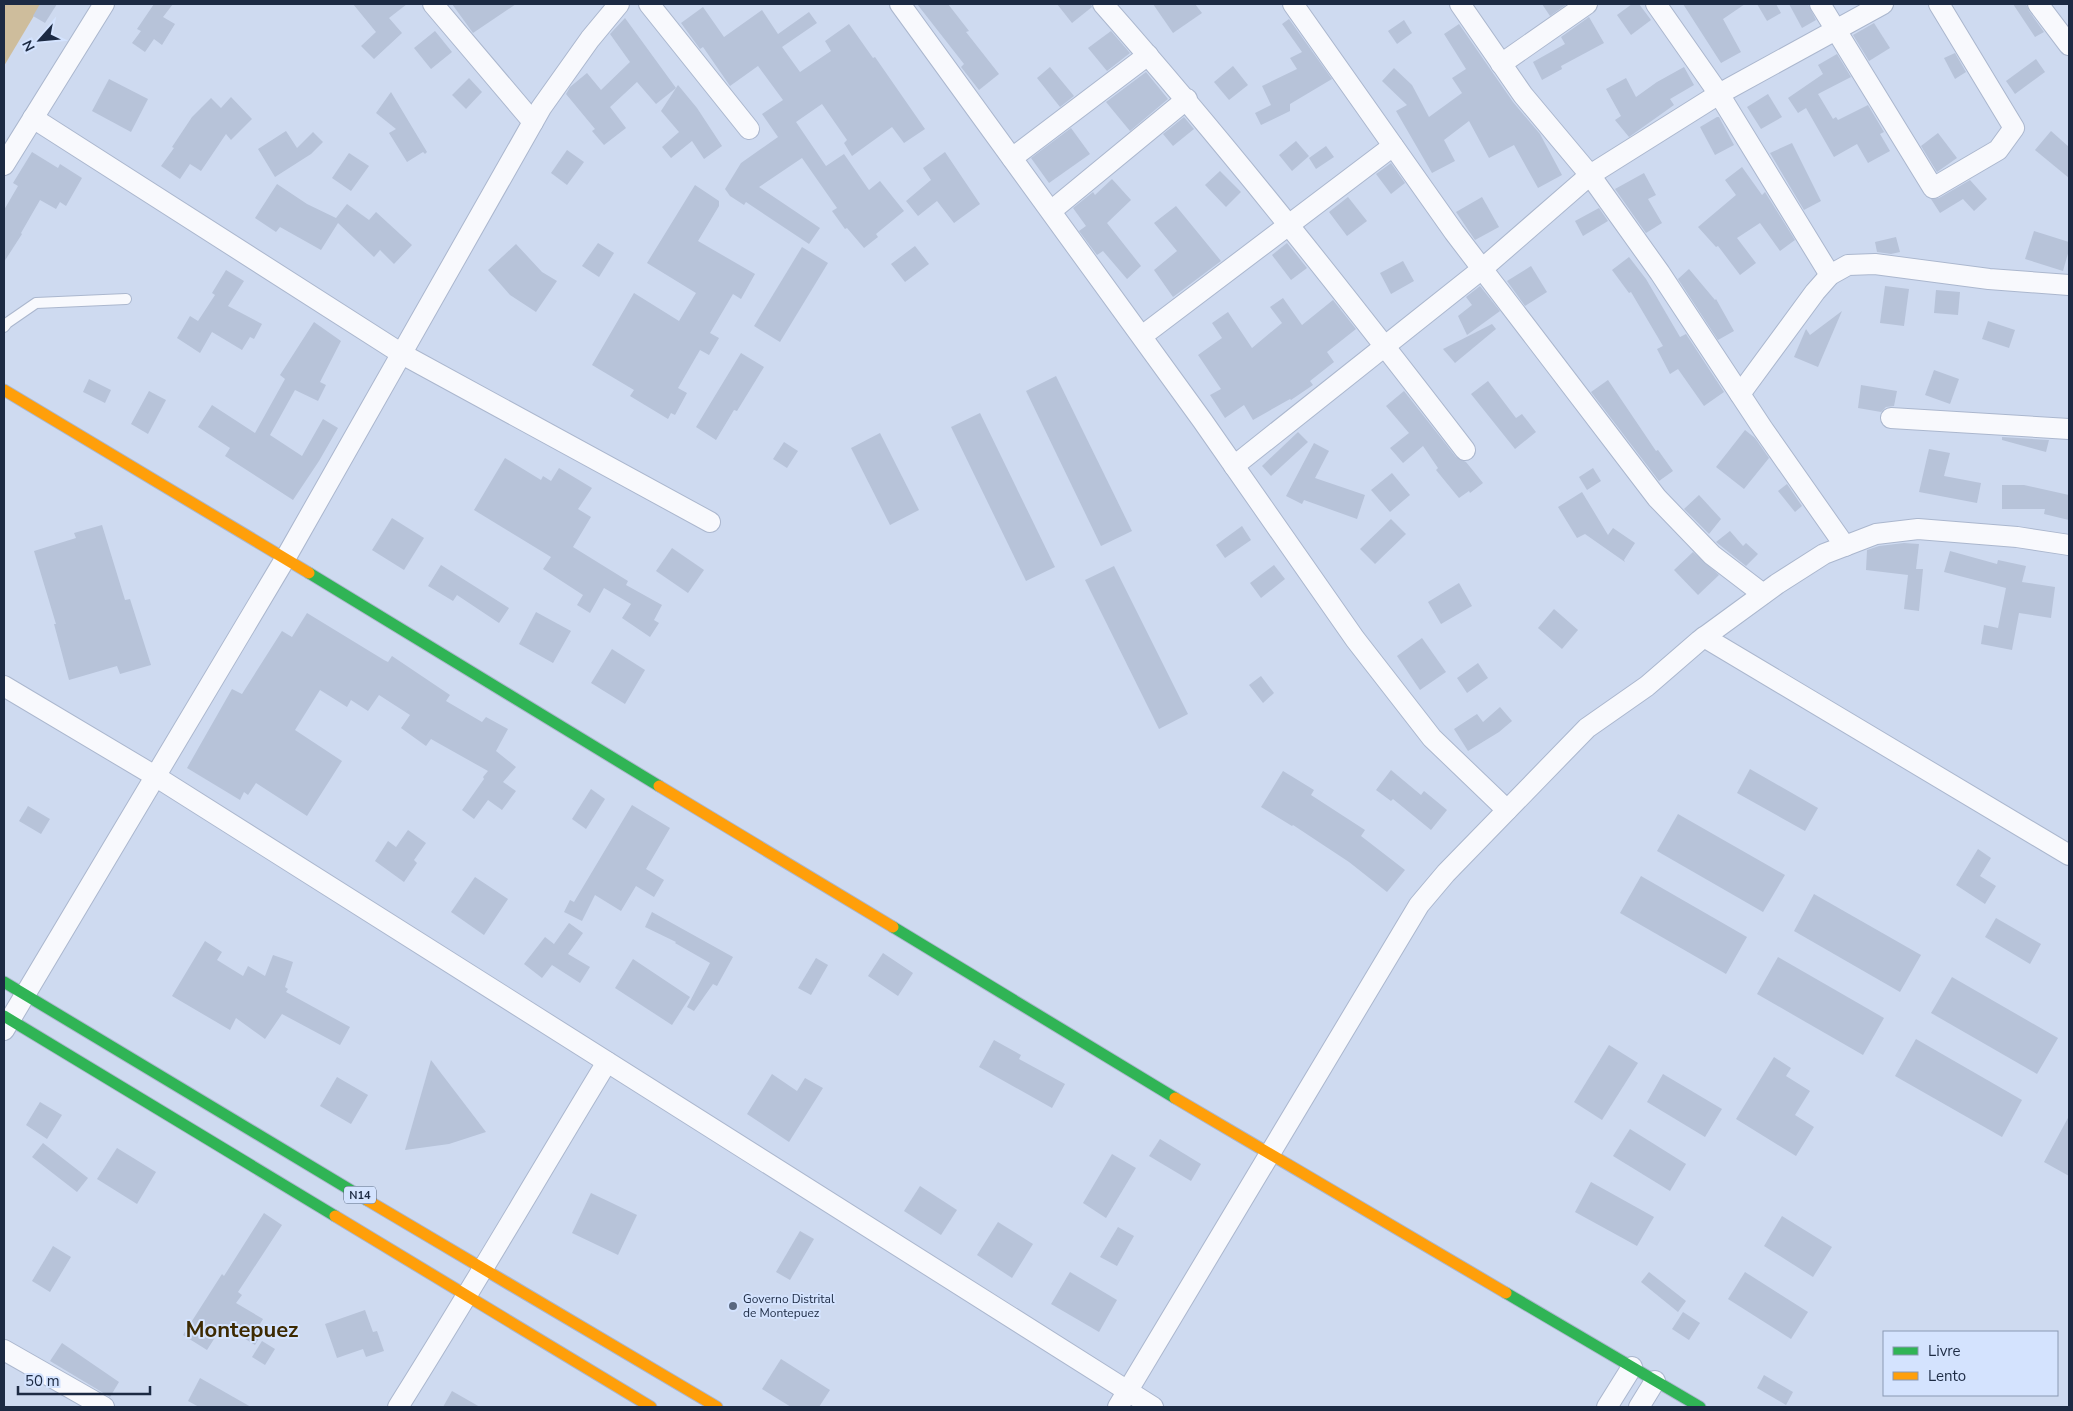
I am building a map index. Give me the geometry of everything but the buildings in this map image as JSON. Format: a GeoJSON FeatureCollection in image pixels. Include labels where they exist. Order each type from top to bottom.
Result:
{"type":"FeatureCollection","features":[{"type":"Feature","properties":{"kind":"street"},"geometry":{"type":"LineString","coordinates":[[433,4],[533,122]]}},
{"type":"Feature","properties":{"kind":"street"},"geometry":{"type":"LineString","coordinates":[[6,1022],[285,559],[533,122],[590,39],[619,4]]}},
{"type":"Feature","properties":{"kind":"street"},"geometry":{"type":"LineString","coordinates":[[648,4],[749,129]]}},
{"type":"Feature","properties":{"kind":"street"},"geometry":{"type":"LineString","coordinates":[[900,4],[1142,336],[1355,639],[1432,738],[1507,810]]}},
{"type":"Feature","properties":{"kind":"street"},"geometry":{"type":"LineString","coordinates":[[1103,4],[1187,100],[1290,225],[1466,450]]}},
{"type":"Feature","properties":{"kind":"street"},"geometry":{"type":"LineString","coordinates":[[1293,4],[1482,269],[1657,498],[1712,555],[1763,594]]}},
{"type":"Feature","properties":{"kind":"street"},"geometry":{"type":"LineString","coordinates":[[1460,4],[1523,96],[1590,175],[1660,273],[1740,394],[1845,546]]}},
{"type":"Feature","properties":{"kind":"street"},"geometry":{"type":"LineString","coordinates":[[1501,64],[1587,4]]}},
{"type":"Feature","properties":{"kind":"street"},"geometry":{"type":"LineString","coordinates":[[1656,4],[1719,94],[1830,275]]}},
{"type":"Feature","properties":{"kind":"street"},"geometry":{"type":"LineString","coordinates":[[1820,4],[1933,188],[1998,150],[2014,128],[1939,4]]}},
{"type":"Feature","properties":{"kind":"street"},"geometry":{"type":"LineString","coordinates":[[1234,466],[1482,269],[1590,175],[1719,94],[1883,4]]}},
{"type":"Feature","properties":{"kind":"street"},"geometry":{"type":"LineString","coordinates":[[2038,4],[2069,45]]}},
{"type":"Feature","properties":{"kind":"street"},"geometry":{"type":"LineString","coordinates":[[4,165],[102,5]]}},
{"type":"Feature","properties":{"kind":"street"},"geometry":{"type":"LineString","coordinates":[[1012,158],[1148,55]]}},
{"type":"Feature","properties":{"kind":"street"},"geometry":{"type":"LineString","coordinates":[[1051,211],[1187,100]]}},
{"type":"Feature","properties":{"kind":"street"},"geometry":{"type":"LineString","coordinates":[[33,118],[402,354],[710,522]]}},
{"type":"Feature","properties":{"kind":"street"},"geometry":{"type":"LineString","coordinates":[[1142,336],[1393,146]]}},
{"type":"Feature","properties":{"kind":"street"},"geometry":{"type":"LineString","coordinates":[[1740,394],[1815,292],[1830,275],[1848,264],[1875,264],[1989,279],[2069,285]]}},
{"type":"Feature","properties":{"kind":"street"},"geometry":{"type":"LineString","coordinates":[[4,390],[1269,1155],[1700,1407]]}},
{"type":"Feature","properties":{"kind":"street"},"geometry":{"type":"LineString","coordinates":[[1891,418],[2069,429]]}},
{"type":"Feature","properties":{"kind":"street"},"geometry":{"type":"LineString","coordinates":[[1122,1399],[1419,905],[1446,873],[1587,728],[1647,686],[1704,637],[1763,594],[1824,554],[1876,534],[1918,529],[2018,537],[2069,545]]}},
{"type":"Feature","properties":{"kind":"street"},"geometry":{"type":"LineString","coordinates":[[1704,637],[2069,856]]}},
{"type":"Feature","properties":{"kind":"street"},"geometry":{"type":"LineString","coordinates":[[4,686],[155,776],[607,1062],[1122,1399],[1153,1407]]}},
{"type":"Feature","properties":{"kind":"street","name":"N14"},"geometry":{"type":"LineString","coordinates":[[4,982],[214,1127],[468,1297],[651,1407]]}},
{"type":"Feature","properties":{"kind":"street","name":"N14"},"geometry":{"type":"LineString","coordinates":[[6,1022],[214,1127],[484,1269],[688,1396],[717,1407]]}},
{"type":"Feature","properties":{"kind":"street"},"geometry":{"type":"LineString","coordinates":[[398,1407],[468,1297],[607,1062]]}},
{"type":"Feature","properties":{"kind":"street"},"geometry":{"type":"LineString","coordinates":[[4,1350],[104,1407]]}},
{"type":"Feature","properties":{"kind":"street"},"geometry":{"type":"LineString","coordinates":[[1608,1407],[1632,1367]]}},
{"type":"Feature","properties":{"kind":"street"},"geometry":{"type":"LineString","coordinates":[[1639,1407],[1654,1381]]}},
{"type":"Feature","properties":{"kind":"lane"},"geometry":{"type":"LineString","coordinates":[[4,327],[36,303],[126,299]]}},
{"type":"Feature","properties":{"kind":"shaded area"},"geometry":{"type":"Polygon","coordinates":[[[4,4],[41,4],[4,66],[4,4]]]}},
{"type":"Feature","properties":{"kind":"traffic: fast"},"geometry":{"type":"LineString","coordinates":[[309,573],[659,786]]}},
{"type":"Feature","properties":{"kind":"traffic: fast"},"geometry":{"type":"LineString","coordinates":[[893,927],[1175,1098]]}},
{"type":"Feature","properties":{"kind":"traffic: fast"},"geometry":{"type":"LineString","coordinates":[[4,982],[367,1200]]}},
{"type":"Feature","properties":{"kind":"traffic: fast"},"geometry":{"type":"LineString","coordinates":[[4,1016],[335,1216]]}},
{"type":"Feature","properties":{"kind":"traffic: fast"},"geometry":{"type":"LineString","coordinates":[[1506,1293],[1700,1407]]}},
{"type":"Feature","properties":{"kind":"traffic: slow"},"geometry":{"type":"LineString","coordinates":[[4,390],[309,573]]}},
{"type":"Feature","properties":{"kind":"traffic: slow"},"geometry":{"type":"LineString","coordinates":[[659,786],[893,927]]}},
{"type":"Feature","properties":{"kind":"traffic: slow"},"geometry":{"type":"LineString","coordinates":[[1175,1098],[1506,1293]]}},
{"type":"Feature","properties":{"kind":"traffic: slow"},"geometry":{"type":"LineString","coordinates":[[367,1200],[717,1407]]}},
{"type":"Feature","properties":{"kind":"traffic: slow"},"geometry":{"type":"LineString","coordinates":[[335,1216],[651,1407]]}},
{"type":"Feature","properties":{"kind":"place","name":"Governo Distrital de Montepuez"},"geometry":{"type":"Point","coordinates":[733,1306]}},
{"type":"Feature","properties":{"kind":"district","name":"Montepuez"},"geometry":{"type":"Point","coordinates":[242,1330]}}]}
